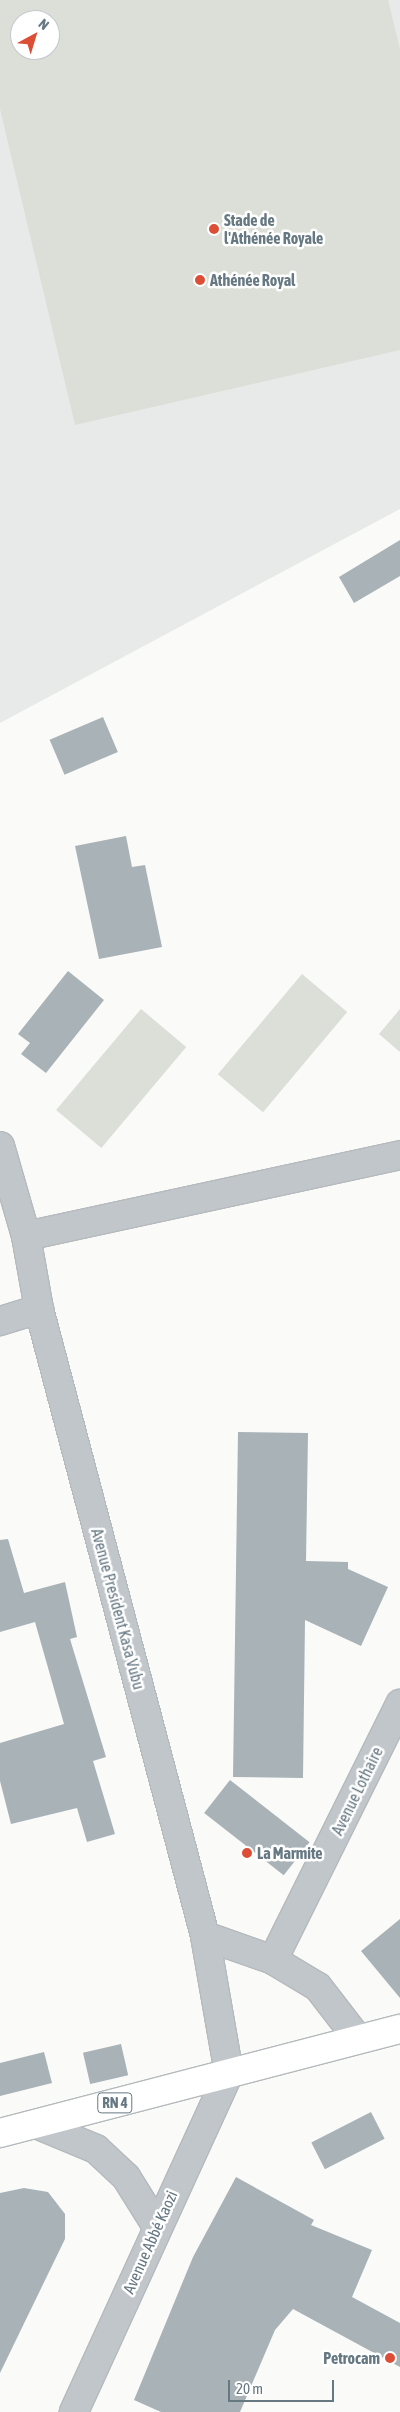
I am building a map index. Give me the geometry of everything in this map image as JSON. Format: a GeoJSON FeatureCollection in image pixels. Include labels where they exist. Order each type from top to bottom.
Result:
{"type":"FeatureCollection","features":[{"type":"Feature","properties":{"kind":"highway","name":"RN 4"},"geometry":{"type":"LineString","coordinates":[[0,2133],[400,2029]]}},
{"type":"Feature","properties":{"kind":"street","name":"Avenue President Kasa Vubu"},"geometry":{"type":"LineString","coordinates":[[0,1146],[26,1236],[38,1309],[205,1936],[230,2073]]}},
{"type":"Feature","properties":{"kind":"street"},"geometry":{"type":"LineString","coordinates":[[26,1236],[400,1155]]}},
{"type":"Feature","properties":{"kind":"street"},"geometry":{"type":"LineString","coordinates":[[0,1321],[38,1309]]}},
{"type":"Feature","properties":{"kind":"street","name":"Avenue Lothaire"},"geometry":{"type":"LineString","coordinates":[[273,1960],[400,1704]]}},
{"type":"Feature","properties":{"kind":"street"},"geometry":{"type":"LineString","coordinates":[[205,1936],[273,1960],[318,1987],[358,2039]]}},
{"type":"Feature","properties":{"kind":"street","name":"Avenue Abbé Kaozi"},"geometry":{"type":"LineString","coordinates":[[74,2412],[156,2225],[230,2073]]}},
{"type":"Feature","properties":{"kind":"street"},"geometry":{"type":"LineString","coordinates":[[36,2124],[96,2149],[126,2177],[156,2225]]}},
{"type":"Feature","properties":{"kind":"shaded area","name":"Athénée Royal"},"geometry":{"type":"Polygon","coordinates":[[[0,0],[400,0],[400,509],[0,723],[0,0]]]}},
{"type":"Feature","properties":{"kind":"shaded area","name":"Stade de l'Athénée Royale"},"geometry":{"type":"Polygon","coordinates":[[[0,0],[388,0],[400,49],[400,350],[75,425],[0,109],[0,0]]]}},
{"type":"Feature","properties":{"kind":"shaded area"},"geometry":{"type":"Polygon","coordinates":[[[302,974],[347,1012],[263,1112],[218,1074],[302,974]]]}},
{"type":"Feature","properties":{"kind":"shaded area"},"geometry":{"type":"Polygon","coordinates":[[[141,1009],[186,1047],[101,1148],[56,1110],[141,1009]]]}},
{"type":"Feature","properties":{"kind":"shaded area"},"geometry":{"type":"Polygon","coordinates":[[[400,1009],[400,1052],[379,1034],[400,1009]]]}},
{"type":"Feature","properties":{"kind":"building"},"geometry":{"type":"Polygon","coordinates":[[[400,540],[400,576],[354,603],[339,577],[400,540]]]}},
{"type":"Feature","properties":{"kind":"building"},"geometry":{"type":"Polygon","coordinates":[[[103,717],[118,752],[64,775],[50,740],[103,717]]]}},
{"type":"Feature","properties":{"kind":"building"},"geometry":{"type":"Polygon","coordinates":[[[126,836],[132,867],[145,865],[162,947],[99,959],[75,846],[126,836]]]}},
{"type":"Feature","properties":{"kind":"building"},"geometry":{"type":"Polygon","coordinates":[[[68,971],[104,1000],[46,1073],[21,1054],[30,1043],[18,1034],[68,971]]]}},
{"type":"Feature","properties":{"kind":"building"},"geometry":{"type":"Polygon","coordinates":[[[238,1432],[308,1433],[306,1561],[348,1562],[348,1569],[388,1587],[361,1646],[305,1620],[303,1778],[233,1777],[238,1432]]]}},
{"type":"Feature","properties":{"kind":"building"},"geometry":{"type":"Polygon","coordinates":[[[8,1539],[24,1593],[65,1582],[77,1637],[70,1639],[106,1757],[93,1761],[115,1834],[87,1842],[77,1808],[11,1824],[0,1781],[0,1743],[64,1724],[35,1622],[0,1632],[0,1540],[8,1539]]]}},
{"type":"Feature","properties":{"kind":"building"},"geometry":{"type":"Polygon","coordinates":[[[230,1780],[310,1842],[284,1875],[204,1813],[230,1780]]]}},
{"type":"Feature","properties":{"kind":"building"},"geometry":{"type":"Polygon","coordinates":[[[400,1919],[400,1998],[361,1951],[400,1919]]]}},
{"type":"Feature","properties":{"kind":"building"},"geometry":{"type":"Polygon","coordinates":[[[121,2044],[128,2075],[90,2084],[83,2053],[121,2044]]]}},
{"type":"Feature","properties":{"kind":"building"},"geometry":{"type":"Polygon","coordinates":[[[44,2052],[52,2083],[0,2096],[0,2063],[44,2052]]]}},
{"type":"Feature","properties":{"kind":"building"},"geometry":{"type":"Polygon","coordinates":[[[371,2112],[385,2139],[325,2169],[311,2142],[371,2112]]]}},
{"type":"Feature","properties":{"kind":"building"},"geometry":{"type":"Polygon","coordinates":[[[236,2177],[314,2220],[311,2225],[372,2250],[352,2297],[400,2323],[400,2367],[293,2309],[275,2330],[240,2412],[161,2412],[134,2400],[193,2257],[236,2177]]]}},
{"type":"Feature","properties":{"kind":"building"},"geometry":{"type":"Polygon","coordinates":[[[24,2188],[48,2192],[65,2214],[65,2239],[0,2373],[0,2193],[24,2188]]]}},
{"type":"Feature","properties":{"kind":"place","name":"Stade de l'Athénée Royale"},"geometry":{"type":"Point","coordinates":[214,229]}},
{"type":"Feature","properties":{"kind":"place","name":"Athénée Royal"},"geometry":{"type":"Point","coordinates":[200,280]}},
{"type":"Feature","properties":{"kind":"place","name":"La Marmite"},"geometry":{"type":"Point","coordinates":[247,1853]}},
{"type":"Feature","properties":{"kind":"place","name":"Petrocam"},"geometry":{"type":"Point","coordinates":[390,2358]}}]}
